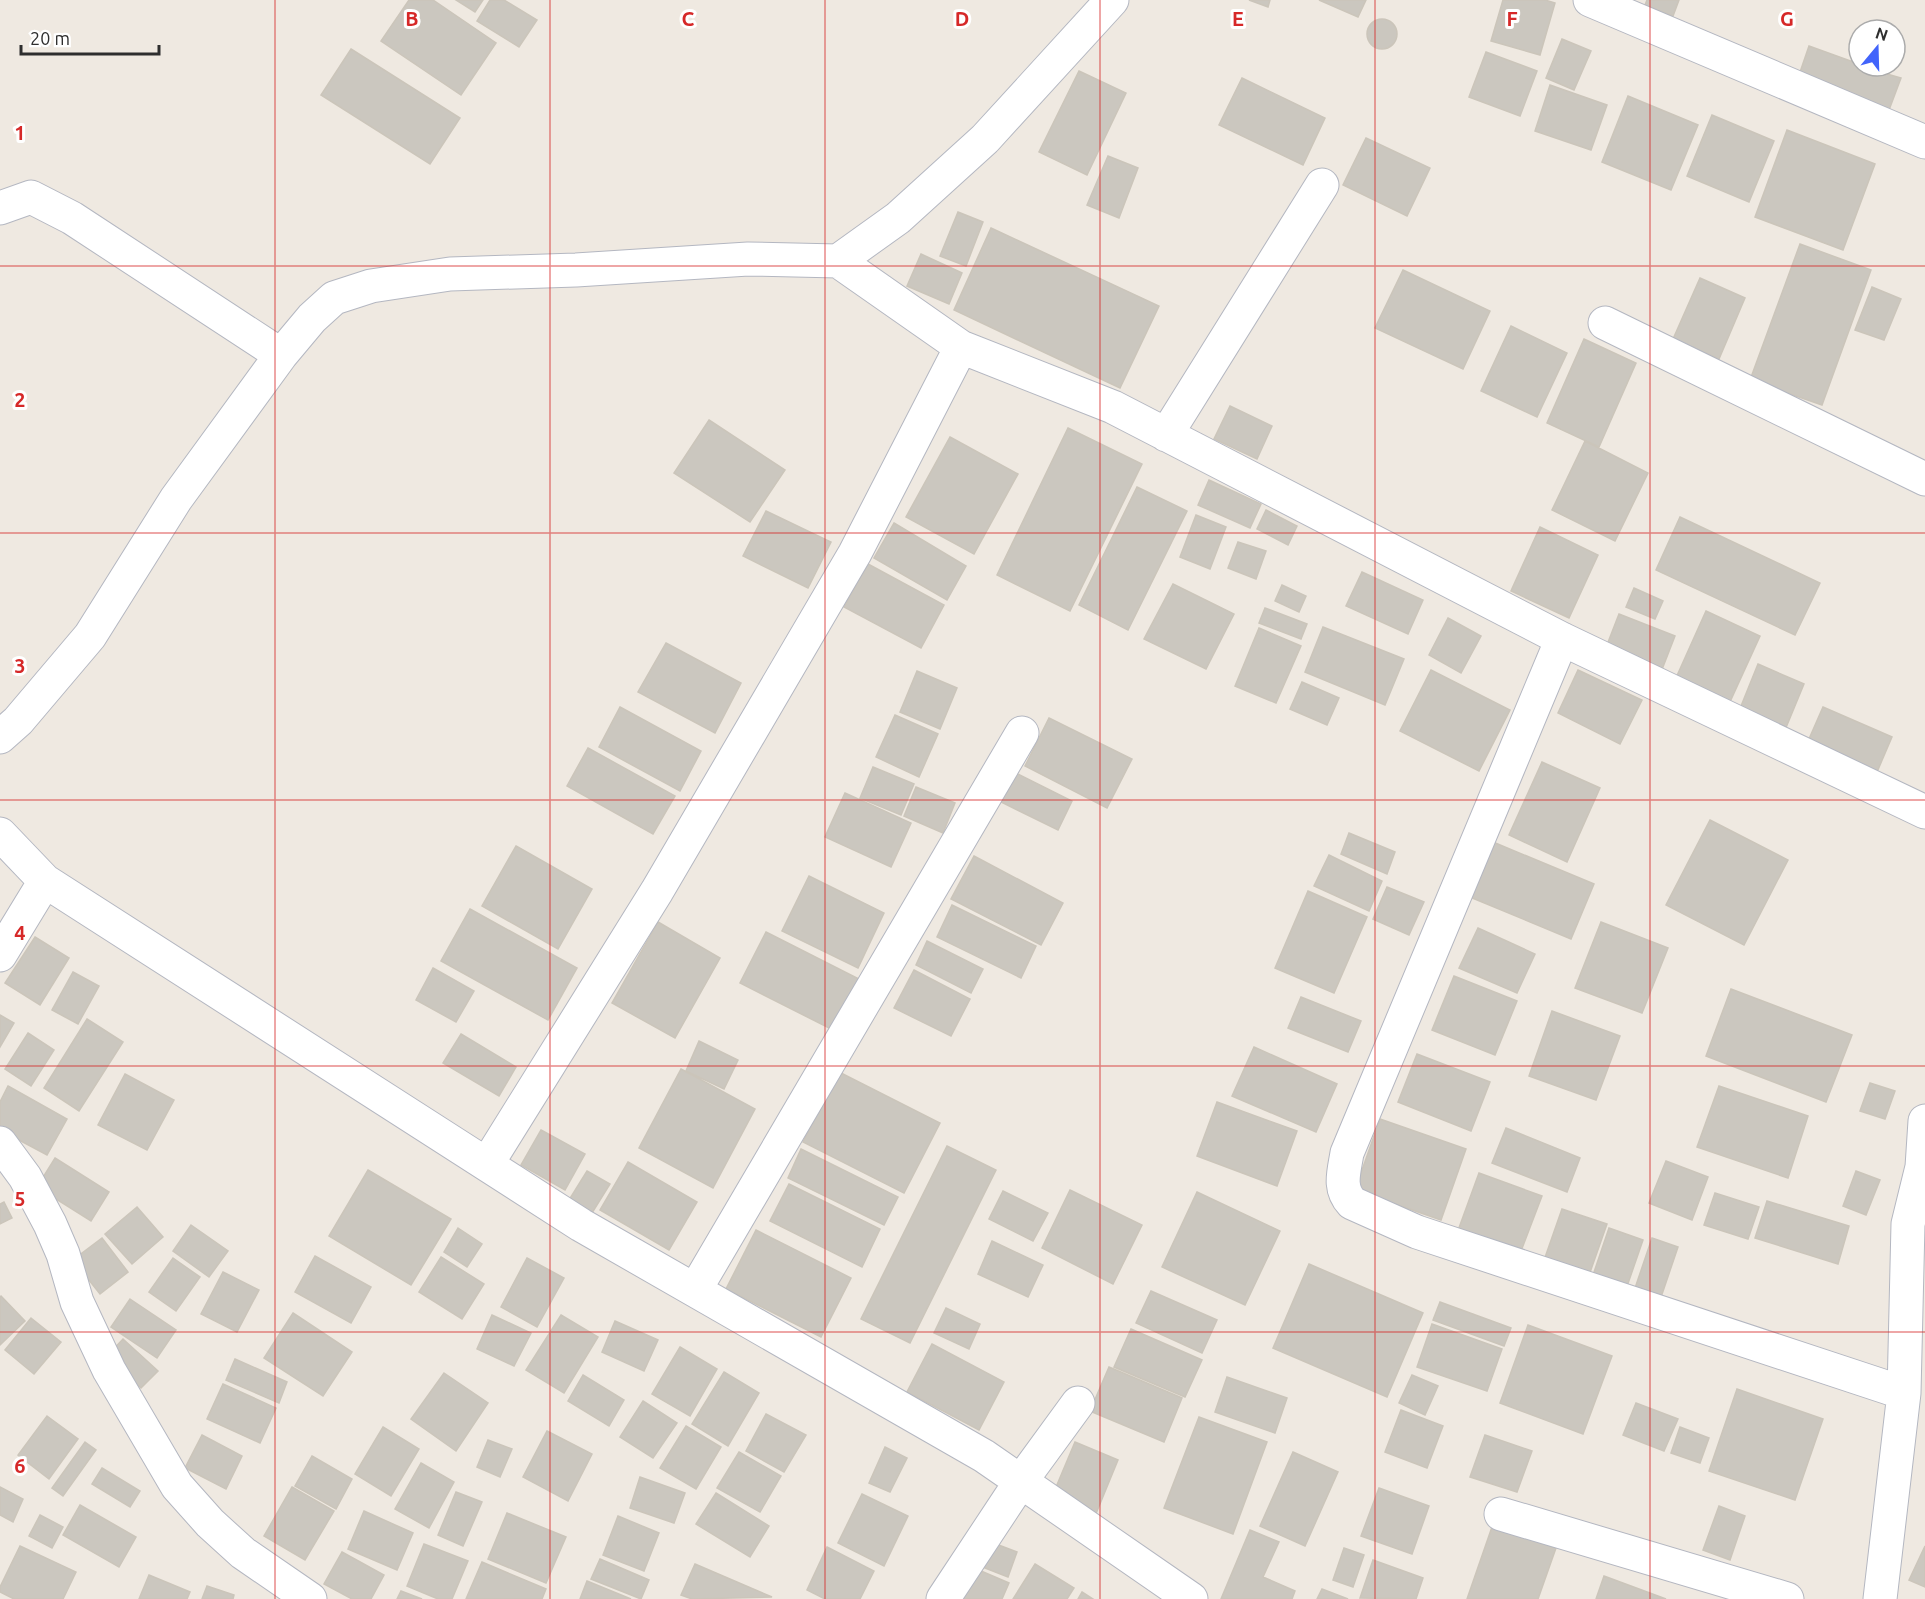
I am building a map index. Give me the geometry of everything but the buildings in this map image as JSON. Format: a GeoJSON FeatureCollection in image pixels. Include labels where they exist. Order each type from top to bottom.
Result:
{"type":"FeatureCollection","features":[{"type":"Feature","properties":{"kind":"street"},"geometry":{"type":"LineString","coordinates":[[838,261],[898,218],[985,139],[1112,0]]}},
{"type":"Feature","properties":{"kind":"street"},"geometry":{"type":"LineString","coordinates":[[1590,0],[1925,142]]}},
{"type":"Feature","properties":{"kind":"street"},"geometry":{"type":"LineString","coordinates":[[1166,435],[1322,185]]}},
{"type":"Feature","properties":{"kind":"street"},"geometry":{"type":"LineString","coordinates":[[0,208],[31,197],[72,218],[281,355]]}},
{"type":"Feature","properties":{"kind":"street"},"geometry":{"type":"LineString","coordinates":[[0,737],[18,721],[90,636],[176,500],[281,355],[312,318],[334,298],[371,286],[450,274],[576,270],[748,259],[838,261],[961,346],[1113,407],[1562,639],[1925,812]]}},
{"type":"Feature","properties":{"kind":"street"},"geometry":{"type":"LineString","coordinates":[[1605,323],[1925,479]]}},
{"type":"Feature","properties":{"kind":"street"},"geometry":{"type":"LineString","coordinates":[[487,1164],[657,891],[849,564],[961,346]]}},
{"type":"Feature","properties":{"kind":"street"},"geometry":{"type":"LineString","coordinates":[[1562,639],[1347,1153],[1343,1180],[1344,1194],[1352,1203],[1416,1232],[1904,1394]]}},
{"type":"Feature","properties":{"kind":"street"},"geometry":{"type":"LineString","coordinates":[[695,1290],[1022,733]]}},
{"type":"Feature","properties":{"kind":"street"},"geometry":{"type":"LineString","coordinates":[[0,834],[45,881],[581,1225],[984,1456],[1191,1599]]}},
{"type":"Feature","properties":{"kind":"street"},"geometry":{"type":"LineString","coordinates":[[0,955],[45,881]]}},
{"type":"Feature","properties":{"kind":"street"},"geometry":{"type":"LineString","coordinates":[[1880,1599],[1913,1447],[1904,1394],[1908,1224],[1922,1167],[1925,1121]]}},
{"type":"Feature","properties":{"kind":"street"},"geometry":{"type":"LineString","coordinates":[[0,1143],[25,1177],[50,1224],[63,1254],[77,1302],[109,1370],[177,1486],[210,1523],[243,1553],[310,1599]]}},
{"type":"Feature","properties":{"kind":"street"},"geometry":{"type":"LineString","coordinates":[[943,1599],[1021,1481],[1078,1403]]}},
{"type":"Feature","properties":{"kind":"street"},"geometry":{"type":"LineString","coordinates":[[1502,1514],[1787,1599]]}}]}
